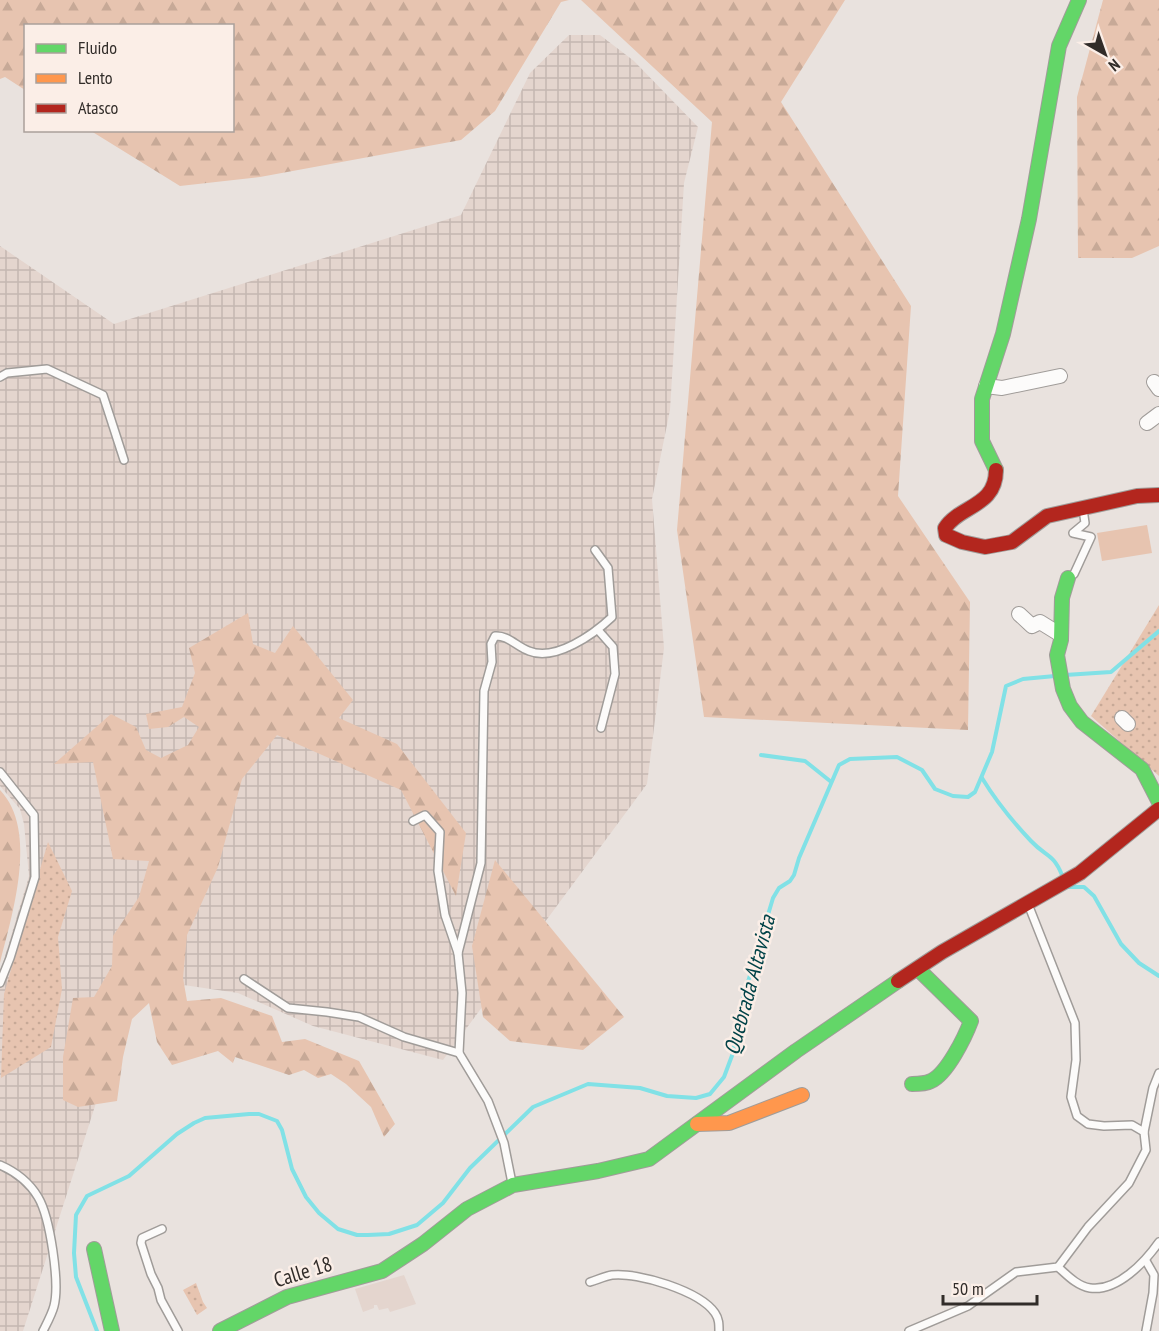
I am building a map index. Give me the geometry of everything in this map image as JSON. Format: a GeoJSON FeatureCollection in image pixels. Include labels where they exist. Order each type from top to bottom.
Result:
{"type":"FeatureCollection","features":[{"type":"Feature","properties":{"kind":"street"},"geometry":{"type":"LineString","coordinates":[[1079,0],[1059,46],[1029,219],[1003,334],[982,399],[982,441],[996,469],[996,479],[985,498],[963,514],[951,519],[945,528],[946,535],[985,548],[1012,542],[1047,516],[1137,496],[1159,495]]}},
{"type":"Feature","properties":{"kind":"street"},"geometry":{"type":"LineString","coordinates":[[986,386],[1002,388],[1060,376]]}},
{"type":"Feature","properties":{"kind":"street"},"geometry":{"type":"LineString","coordinates":[[1147,423],[1159,414]]}},
{"type":"Feature","properties":{"kind":"street"},"geometry":{"type":"LineString","coordinates":[[1068,578],[1062,598],[1061,635],[1057,655],[1063,689],[1070,706],[1082,722],[1142,769],[1159,802]]}},
{"type":"Feature","properties":{"kind":"street"},"geometry":{"type":"LineString","coordinates":[[1019,614],[1032,626],[1040,622],[1061,635]]}},
{"type":"Feature","properties":{"kind":"street","name":"Calle 18"},"geometry":{"type":"LineString","coordinates":[[220,1331],[287,1297],[382,1271],[402,1259],[467,1209],[513,1185],[598,1172],[649,1159],[796,1051],[942,952],[1080,873],[1159,809]]}},
{"type":"Feature","properties":{"kind":"street"},"geometry":{"type":"LineString","coordinates":[[912,1084],[924,1084],[936,1078],[956,1050],[971,1021],[918,969]]}},
{"type":"Feature","properties":{"kind":"street"},"geometry":{"type":"LineString","coordinates":[[697,1124],[729,1123],[802,1095]]}},
{"type":"Feature","properties":{"kind":"street"},"geometry":{"type":"LineString","coordinates":[[94,1249],[112,1331]]}},
{"type":"Feature","properties":{"kind":"lane"},"geometry":{"type":"LineString","coordinates":[[0,377],[7,373],[47,369],[103,395],[123,460]]}},
{"type":"Feature","properties":{"kind":"lane"},"geometry":{"type":"LineString","coordinates":[[1068,578],[1074,574],[1091,537],[1073,533],[1085,523],[1083,508]]}},
{"type":"Feature","properties":{"kind":"lane"},"geometry":{"type":"LineString","coordinates":[[458,953],[481,863],[484,691],[492,662],[491,644],[495,636],[502,636],[530,652],[553,653],[598,630],[612,617],[608,568],[595,550]]}},
{"type":"Feature","properties":{"kind":"lane"},"geometry":{"type":"LineString","coordinates":[[598,630],[613,647],[615,674],[602,728]]}},
{"type":"Feature","properties":{"kind":"lane"},"geometry":{"type":"LineString","coordinates":[[0,772],[34,815],[35,877],[10,958],[0,982]]}},
{"type":"Feature","properties":{"kind":"lane"},"geometry":{"type":"LineString","coordinates":[[413,821],[425,815],[440,832],[438,871],[445,915],[458,953],[462,993],[459,1053],[488,1101],[504,1143],[513,1185]]}},
{"type":"Feature","properties":{"kind":"lane"},"geometry":{"type":"LineString","coordinates":[[1028,903],[1075,1023],[1076,1060],[1071,1097],[1077,1116],[1088,1124],[1132,1125],[1144,1132]]}},
{"type":"Feature","properties":{"kind":"lane"},"geometry":{"type":"LineString","coordinates":[[244,979],[288,1008],[359,1017],[404,1037],[459,1053]]}},
{"type":"Feature","properties":{"kind":"lane"},"geometry":{"type":"LineString","coordinates":[[909,1331],[968,1306],[1016,1272],[1058,1267],[1088,1227],[1129,1183],[1146,1150],[1144,1132],[1153,1088],[1159,1073]]}},
{"type":"Feature","properties":{"kind":"lane"},"geometry":{"type":"LineString","coordinates":[[0,1165],[27,1183],[45,1211],[56,1267],[55,1305],[44,1331]]}},
{"type":"Feature","properties":{"kind":"lane"},"geometry":{"type":"LineString","coordinates":[[162,1229],[142,1238],[141,1243],[151,1274],[159,1288],[161,1300],[178,1331]]}},
{"type":"Feature","properties":{"kind":"lane"},"geometry":{"type":"LineString","coordinates":[[1058,1267],[1076,1282],[1089,1288],[1103,1287],[1118,1281],[1146,1260],[1159,1242]]}},
{"type":"Feature","properties":{"kind":"lane"},"geometry":{"type":"LineString","coordinates":[[1146,1260],[1154,1275],[1154,1293],[1146,1331]]}},
{"type":"Feature","properties":{"kind":"lane"},"geometry":{"type":"LineString","coordinates":[[590,1282],[612,1275],[662,1283],[706,1304],[719,1321],[719,1331]]}},
{"type":"Feature","properties":{"kind":"shaded area"},"geometry":{"type":"Polygon","coordinates":[[[569,35],[600,35],[634,61],[698,127],[684,183],[670,410],[652,499],[664,648],[647,784],[443,1060],[313,1026],[238,993],[136,978],[23,1331],[0,1331],[0,973],[29,876],[24,824],[20,809],[0,786],[0,246],[114,324],[461,215],[530,73],[569,35]]]}},
{"type":"Feature","properties":{"kind":"shaded area"},"geometry":{"type":"Polygon","coordinates":[[[404,1275],[416,1304],[390,1312],[388,1308],[379,1310],[377,1305],[374,1305],[374,1308],[363,1312],[355,1289],[404,1275]]]}},
{"type":"Feature","properties":{"kind":"green space"},"geometry":{"type":"Polygon","coordinates":[[[0,0],[569,0],[561,2],[495,111],[461,140],[260,177],[180,186],[93,132],[234,132],[234,24],[24,24],[24,89],[5,77],[0,79],[0,0]]]}},
{"type":"Feature","properties":{"kind":"green space"},"geometry":{"type":"Polygon","coordinates":[[[581,0],[845,0],[781,102],[911,306],[898,496],[970,602],[968,730],[704,717],[677,530],[712,122],[581,0]]]}},
{"type":"Feature","properties":{"kind":"green space"},"geometry":{"type":"Polygon","coordinates":[[[1103,0],[1159,0],[1159,246],[1132,258],[1078,258],[1077,97],[1103,0]]]}},
{"type":"Feature","properties":{"kind":"green space"},"geometry":{"type":"Polygon","coordinates":[[[1147,525],[1152,553],[1102,561],[1097,533],[1147,525]]]}},
{"type":"Feature","properties":{"kind":"green space"},"geometry":{"type":"Polygon","coordinates":[[[1159,605],[1159,776],[1091,716],[1159,605]]]}},
{"type":"Feature","properties":{"kind":"green space"},"geometry":{"type":"Polygon","coordinates":[[[248,613],[253,644],[275,653],[293,626],[353,700],[339,718],[397,744],[466,833],[456,896],[401,790],[277,735],[242,779],[218,867],[187,935],[183,978],[187,1001],[221,998],[272,1016],[282,1042],[305,1039],[359,1061],[395,1124],[384,1137],[371,1107],[346,1084],[331,1074],[318,1078],[304,1070],[289,1075],[235,1057],[233,1063],[218,1051],[172,1065],[157,1042],[149,1003],[132,1019],[123,1057],[117,1101],[78,1107],[63,1100],[63,1057],[73,998],[94,997],[112,966],[113,936],[139,897],[149,861],[113,859],[93,762],[54,764],[111,714],[136,727],[146,750],[161,758],[188,745],[199,727],[184,717],[168,727],[149,729],[146,714],[182,707],[195,673],[189,648],[248,613]]]}},
{"type":"Feature","properties":{"kind":"green space"},"geometry":{"type":"Polygon","coordinates":[[[0,790],[12,807],[18,828],[20,850],[16,898],[0,963],[0,790]]]}},
{"type":"Feature","properties":{"kind":"green space"},"geometry":{"type":"Polygon","coordinates":[[[48,842],[72,891],[58,937],[62,989],[51,1047],[1,1078],[4,994],[48,842]]]}},
{"type":"Feature","properties":{"kind":"green space"},"geometry":{"type":"Polygon","coordinates":[[[495,860],[624,1017],[583,1050],[510,1041],[483,1017],[472,946],[495,860]]]}},
{"type":"Feature","properties":{"kind":"green space"},"geometry":{"type":"Polygon","coordinates":[[[196,1283],[207,1308],[197,1315],[183,1290],[196,1283]]]}},
{"type":"Feature","properties":{"kind":"waterway","name":"Quebrada Altavista"},"geometry":{"type":"LineString","coordinates":[[1065,675],[1111,672],[1159,631]]}},
{"type":"Feature","properties":{"kind":"waterway","name":"Quebrada Altavista"},"geometry":{"type":"LineString","coordinates":[[97,1331],[76,1277],[74,1253],[76,1215],[87,1196],[129,1176],[177,1134],[205,1118],[259,1114],[277,1121],[282,1130],[292,1169],[306,1197],[319,1213],[338,1229],[357,1235],[368,1235],[389,1234],[417,1225],[443,1203],[470,1168],[533,1107],[588,1084],[640,1088],[667,1096],[696,1098],[710,1094],[724,1077],[733,1053],[742,1002],[773,898],[779,888],[790,881],[794,875],[799,858],[839,765],[850,759],[897,757],[922,770],[935,789],[953,796],[968,797],[975,792],[992,752],[1006,686],[1023,679],[1055,676]]}},
{"type":"Feature","properties":{"kind":"waterway"},"geometry":{"type":"LineString","coordinates":[[761,755],[805,761],[830,781]]}},
{"type":"Feature","properties":{"kind":"waterway"},"geometry":{"type":"LineString","coordinates":[[982,778],[1011,819],[1036,846],[1052,859],[1062,875]]}},
{"type":"Feature","properties":{"kind":"waterway"},"geometry":{"type":"LineString","coordinates":[[1068,887],[1084,887],[1094,896],[1121,944],[1139,963],[1159,976]]}},
{"type":"Feature","properties":{"kind":"traffic: fast"},"geometry":{"type":"LineString","coordinates":[[996,470],[982,441],[982,399],[1003,334],[1029,219],[1059,46],[1079,0]]}},
{"type":"Feature","properties":{"kind":"traffic: fast"},"geometry":{"type":"LineString","coordinates":[[1068,578],[1062,598],[1061,640],[1057,655],[1063,689],[1070,706],[1082,722],[1142,769],[1159,802]]}},
{"type":"Feature","properties":{"kind":"traffic: fast"},"geometry":{"type":"LineString","coordinates":[[912,1084],[929,1082],[943,1071],[960,1045],[971,1021],[918,969]]}},
{"type":"Feature","properties":{"kind":"traffic: fast"},"geometry":{"type":"LineString","coordinates":[[220,1331],[287,1297],[382,1271],[423,1244],[467,1209],[513,1185],[598,1171],[649,1159],[796,1051],[898,981]]}},
{"type":"Feature","properties":{"kind":"traffic: fast"},"geometry":{"type":"LineString","coordinates":[[94,1249],[112,1331]]}},
{"type":"Feature","properties":{"kind":"traffic: slow"},"geometry":{"type":"LineString","coordinates":[[697,1124],[729,1123],[802,1095]]}},
{"type":"Feature","properties":{"kind":"traffic: jam"},"geometry":{"type":"LineString","coordinates":[[996,470],[994,482],[984,499],[951,520],[945,528],[946,535],[962,542],[985,547],[1012,542],[1047,516],[1137,496],[1159,495]]}},
{"type":"Feature","properties":{"kind":"traffic: jam"},"geometry":{"type":"LineString","coordinates":[[898,981],[942,952],[1080,873],[1159,809]]}}]}
